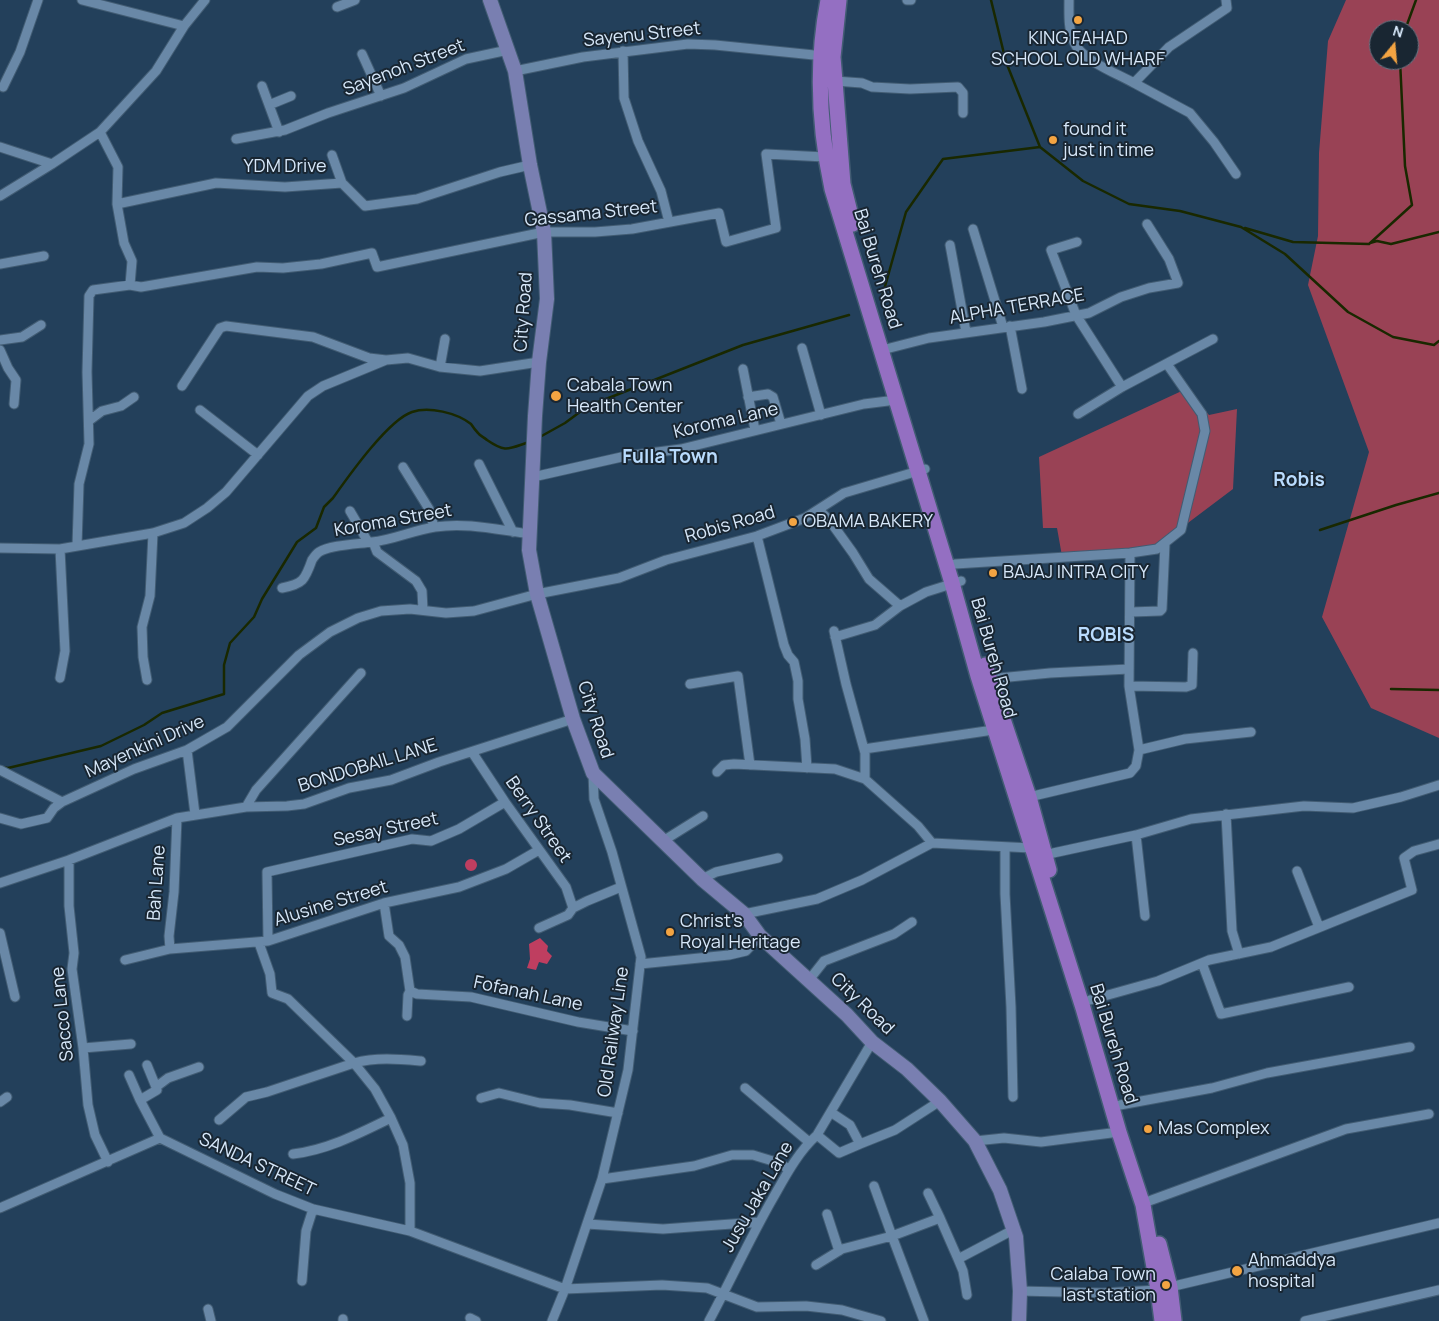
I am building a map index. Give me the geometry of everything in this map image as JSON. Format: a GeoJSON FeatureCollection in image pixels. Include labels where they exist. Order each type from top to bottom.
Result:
{"type":"FeatureCollection","features":[{"type":"Feature","properties":{"kind":"highway","name":"Bai Bureh Road"},"geometry":{"type":"LineString","coordinates":[[828,0],[822,36],[834,82],[844,184],[858,250],[896,400],[955,564],[957,582],[978,676],[1029,797],[1038,851],[1090,1000],[1149,1201],[1164,1288],[1162,1321]]}},
{"type":"Feature","properties":{"kind":"highway","name":"Bai Bureh Road"},"geometry":{"type":"LineString","coordinates":[[839,0],[828,57],[822,120],[825,157],[832,189],[989,679],[1000,729],[1038,851],[1119,1132],[1143,1205],[1174,1321]]}},
{"type":"Feature","properties":{"kind":"main road","name":"City Road"},"geometry":{"type":"LineString","coordinates":[[490,0],[515,71],[530,165],[544,232],[547,299],[539,362],[529,550],[537,594],[573,719],[593,773],[702,879],[744,914],[759,937],[847,1014],[872,1042],[907,1069],[940,1101],[974,1141],[1000,1190],[1016,1238],[1020,1291],[1019,1321]]}},
{"type":"Feature","properties":{"kind":"street"},"geometry":{"type":"LineString","coordinates":[[3,87],[20,52],[38,0]]}},
{"type":"Feature","properties":{"kind":"street"},"geometry":{"type":"LineString","coordinates":[[82,0],[184,26]]}},
{"type":"Feature","properties":{"kind":"street"},"geometry":{"type":"LineString","coordinates":[[0,196],[100,132],[156,71],[184,26],[205,0]]}},
{"type":"Feature","properties":{"kind":"street"},"geometry":{"type":"LineString","coordinates":[[337,8],[355,0]]}},
{"type":"Feature","properties":{"kind":"street"},"geometry":{"type":"LineString","coordinates":[[906,0],[911,0]]}},
{"type":"Feature","properties":{"kind":"street"},"geometry":{"type":"LineString","coordinates":[[1069,0],[1070,30],[1074,44],[1085,56],[1190,113],[1214,142],[1236,174]]}},
{"type":"Feature","properties":{"kind":"street"},"geometry":{"type":"LineString","coordinates":[[1134,83],[1169,47],[1227,8],[1226,0]]}},
{"type":"Feature","properties":{"kind":"street","name":"Sayenu Street"},"geometry":{"type":"LineString","coordinates":[[515,71],[583,57],[688,44],[714,44],[828,57]]}},
{"type":"Feature","properties":{"kind":"street","name":"Sayenoh Street"},"geometry":{"type":"LineString","coordinates":[[236,139],[282,131],[404,88],[466,59],[508,50]]}},
{"type":"Feature","properties":{"kind":"street"},"geometry":{"type":"LineString","coordinates":[[623,51],[624,98],[638,141],[661,191],[669,222]]}},
{"type":"Feature","properties":{"kind":"street"},"geometry":{"type":"LineString","coordinates":[[362,54],[381,96]]}},
{"type":"Feature","properties":{"kind":"street"},"geometry":{"type":"LineString","coordinates":[[834,82],[910,89],[958,87],[963,93],[963,113]]}},
{"type":"Feature","properties":{"kind":"street"},"geometry":{"type":"LineString","coordinates":[[262,86],[282,131]]}},
{"type":"Feature","properties":{"kind":"street"},"geometry":{"type":"LineString","coordinates":[[269,105],[292,96]]}},
{"type":"Feature","properties":{"kind":"street"},"geometry":{"type":"LineString","coordinates":[[76,546],[79,484],[89,444],[90,420],[87,372],[89,296],[93,290],[130,285],[132,261],[124,243],[117,204],[118,167],[100,132]]}},
{"type":"Feature","properties":{"kind":"street"},"geometry":{"type":"LineString","coordinates":[[0,147],[52,164]]}},
{"type":"Feature","properties":{"kind":"street","name":"Gassama Street"},"geometry":{"type":"LineString","coordinates":[[130,285],[141,287],[257,267],[282,268],[321,264],[372,253],[377,267],[544,232],[595,232],[632,229],[719,212],[726,242],[776,228],[766,154],[825,157]]}},
{"type":"Feature","properties":{"kind":"street"},"geometry":{"type":"LineString","coordinates":[[332,155],[342,183]]}},
{"type":"Feature","properties":{"kind":"street","name":"YDM Drive"},"geometry":{"type":"LineString","coordinates":[[117,204],[216,183],[285,186],[342,183],[365,206],[417,200],[500,172],[530,165]]}},
{"type":"Feature","properties":{"kind":"street","name":"ALPHA TERRACE"},"geometry":{"type":"LineString","coordinates":[[884,349],[929,338],[1089,313],[1130,294],[1149,288],[1178,283],[1169,259],[1147,224]]}},
{"type":"Feature","properties":{"kind":"street"},"geometry":{"type":"LineString","coordinates":[[974,229],[1006,327],[1022,389]]}},
{"type":"Feature","properties":{"kind":"street"},"geometry":{"type":"LineString","coordinates":[[1077,242],[1051,250],[1076,315],[1122,387]]}},
{"type":"Feature","properties":{"kind":"street"},"geometry":{"type":"LineString","coordinates":[[950,245],[966,332]]}},
{"type":"Feature","properties":{"kind":"street"},"geometry":{"type":"LineString","coordinates":[[0,264],[44,256]]}},
{"type":"Feature","properties":{"kind":"street"},"geometry":{"type":"LineString","coordinates":[[0,340],[22,337],[41,325]]}},
{"type":"Feature","properties":{"kind":"street"},"geometry":{"type":"LineString","coordinates":[[182,386],[220,328],[226,326],[314,337],[369,358],[386,360],[408,358],[440,367],[480,370],[539,362]]}},
{"type":"Feature","properties":{"kind":"street"},"geometry":{"type":"LineString","coordinates":[[440,367],[445,339]]}},
{"type":"Feature","properties":{"kind":"street"},"geometry":{"type":"LineString","coordinates":[[1078,414],[1122,387],[1213,339]]}},
{"type":"Feature","properties":{"kind":"street"},"geometry":{"type":"LineString","coordinates":[[802,348],[821,415]]}},
{"type":"Feature","properties":{"kind":"street"},"geometry":{"type":"LineString","coordinates":[[0,350],[16,380],[14,404]]}},
{"type":"Feature","properties":{"kind":"street"},"geometry":{"type":"LineString","coordinates":[[0,548],[60,549],[153,533],[184,523],[226,492],[308,396],[323,386],[386,360]]}},
{"type":"Feature","properties":{"kind":"street"},"geometry":{"type":"LineString","coordinates":[[955,564],[1130,553],[1158,549],[1182,530],[1205,431],[1202,414],[1166,364]]}},
{"type":"Feature","properties":{"kind":"street"},"geometry":{"type":"LineString","coordinates":[[743,369],[754,430]]}},
{"type":"Feature","properties":{"kind":"street"},"geometry":{"type":"LineString","coordinates":[[748,397],[768,394],[772,397],[781,424]]}},
{"type":"Feature","properties":{"kind":"street"},"geometry":{"type":"LineString","coordinates":[[90,420],[102,411],[121,406],[134,397]]}},
{"type":"Feature","properties":{"kind":"street","name":"Koroma Lane"},"geometry":{"type":"LineString","coordinates":[[533,477],[626,456],[680,449],[864,404],[896,400]]}},
{"type":"Feature","properties":{"kind":"street"},"geometry":{"type":"LineString","coordinates":[[200,410],[258,455]]}},
{"type":"Feature","properties":{"kind":"street"},"geometry":{"type":"LineString","coordinates":[[479,464],[512,532]]}},
{"type":"Feature","properties":{"kind":"street"},"geometry":{"type":"LineString","coordinates":[[402,467],[429,509],[434,527]]}},
{"type":"Feature","properties":{"kind":"street","name":"Robis Road"},"geometry":{"type":"LineString","coordinates":[[537,594],[619,578],[682,556],[757,536],[805,518],[844,493],[922,470]]}},
{"type":"Feature","properties":{"kind":"street"},"geometry":{"type":"LineString","coordinates":[[819,510],[830,521],[869,579],[900,606]]}},
{"type":"Feature","properties":{"kind":"street"},"geometry":{"type":"LineString","coordinates":[[350,511],[377,552],[416,581],[422,591],[423,610]]}},
{"type":"Feature","properties":{"kind":"street","name":"Koroma Street"},"geometry":{"type":"LineString","coordinates":[[282,588],[295,586],[305,580],[314,556],[326,549],[371,542],[434,527],[479,526],[530,534]]}},
{"type":"Feature","properties":{"kind":"street"},"geometry":{"type":"LineString","coordinates":[[147,680],[143,657],[142,627],[150,596],[153,533]]}},
{"type":"Feature","properties":{"kind":"street"},"geometry":{"type":"LineString","coordinates":[[757,536],[784,645],[788,655],[794,662],[798,681],[798,699],[805,739],[807,768]]}},
{"type":"Feature","properties":{"kind":"street"},"geometry":{"type":"LineString","coordinates":[[1131,612],[1160,611],[1162,609],[1166,544]]}},
{"type":"Feature","properties":{"kind":"street"},"geometry":{"type":"LineString","coordinates":[[60,549],[65,651],[60,678]]}},
{"type":"Feature","properties":{"kind":"street"},"geometry":{"type":"LineString","coordinates":[[1029,797],[1130,773],[1136,766],[1139,750],[1129,686],[1130,553]]}},
{"type":"Feature","properties":{"kind":"street"},"geometry":{"type":"LineString","coordinates":[[865,779],[864,749],[846,684],[835,634],[875,625],[900,606],[926,592],[957,582]]}},
{"type":"Feature","properties":{"kind":"street","name":"Mayenkini Drive"},"geometry":{"type":"LineString","coordinates":[[0,818],[21,824],[47,818],[54,808],[62,802],[134,769],[187,750],[228,727],[299,655],[330,632],[358,618],[381,611],[410,609],[446,613],[474,611],[537,594]]}},
{"type":"Feature","properties":{"kind":"street"},"geometry":{"type":"LineString","coordinates":[[1129,686],[1186,687],[1192,685],[1193,653]]}},
{"type":"Feature","properties":{"kind":"street"},"geometry":{"type":"LineString","coordinates":[[989,679],[1050,673],[1129,669]]}},
{"type":"Feature","properties":{"kind":"street"},"geometry":{"type":"LineString","coordinates":[[246,807],[256,790],[361,673]]}},
{"type":"Feature","properties":{"kind":"street"},"geometry":{"type":"LineString","coordinates":[[690,684],[738,676],[750,765]]}},
{"type":"Feature","properties":{"kind":"street","name":"BONDOBAIL LANE"},"geometry":{"type":"LineString","coordinates":[[0,883],[69,860],[177,818],[246,807],[304,804],[349,788],[391,780],[573,719]]}},
{"type":"Feature","properties":{"kind":"street"},"geometry":{"type":"LineString","coordinates":[[864,749],[1000,729]]}},
{"type":"Feature","properties":{"kind":"street"},"geometry":{"type":"LineString","coordinates":[[1139,750],[1185,739],[1251,732]]}},
{"type":"Feature","properties":{"kind":"street"},"geometry":{"type":"LineString","coordinates":[[187,750],[195,814]]}},
{"type":"Feature","properties":{"kind":"street","name":"Berry Street"},"geometry":{"type":"LineString","coordinates":[[472,752],[538,850],[566,887],[573,908]]}},
{"type":"Feature","properties":{"kind":"street"},"geometry":{"type":"LineString","coordinates":[[717,772],[724,765],[734,764],[835,769],[865,779],[918,826],[932,843]]}},
{"type":"Feature","properties":{"kind":"street"},"geometry":{"type":"LineString","coordinates":[[0,770],[62,802]]}},
{"type":"Feature","properties":{"kind":"street","name":"Old Railway Line"},"geometry":{"type":"LineString","coordinates":[[552,1321],[602,1179],[628,1070],[641,957],[612,852],[594,799],[593,773]]}},
{"type":"Feature","properties":{"kind":"street"},"geometry":{"type":"LineString","coordinates":[[744,914],[816,899],[862,880],[932,843],[1038,851],[1136,835],[1191,819],[1226,814],[1304,806],[1353,808],[1401,797],[1439,785]]}},
{"type":"Feature","properties":{"kind":"street","name":"Sesay Street"},"geometry":{"type":"LineString","coordinates":[[264,942],[267,872],[412,839],[431,841],[459,829],[505,802]]}},
{"type":"Feature","properties":{"kind":"street"},"geometry":{"type":"LineString","coordinates":[[1226,814],[1232,931],[1239,954]]}},
{"type":"Feature","properties":{"kind":"street"},"geometry":{"type":"LineString","coordinates":[[663,841],[703,816]]}},
{"type":"Feature","properties":{"kind":"street","name":"Bah Lane"},"geometry":{"type":"LineString","coordinates":[[170,949],[169,936],[174,892],[177,818]]}},
{"type":"Feature","properties":{"kind":"street"},"geometry":{"type":"LineString","coordinates":[[1136,835],[1145,916]]}},
{"type":"Feature","properties":{"kind":"street"},"geometry":{"type":"LineString","coordinates":[[1090,1000],[1158,981],[1202,963],[1271,946],[1412,890],[1404,858],[1414,851],[1439,844]]}},
{"type":"Feature","properties":{"kind":"street"},"geometry":{"type":"LineString","coordinates":[[1005,848],[1004,869],[1011,1007],[1013,1097]]}},
{"type":"Feature","properties":{"kind":"street","name":"Alusine Street"},"geometry":{"type":"LineString","coordinates":[[125,960],[170,949],[264,942],[384,903],[459,887],[506,869],[538,850]]}},
{"type":"Feature","properties":{"kind":"street"},"geometry":{"type":"LineString","coordinates":[[702,879],[716,872],[778,858]]}},
{"type":"Feature","properties":{"kind":"street","name":"Sacco Lane"},"geometry":{"type":"LineString","coordinates":[[69,860],[68,906],[74,953],[72,970],[83,1048],[88,1105],[95,1135],[108,1162]]}},
{"type":"Feature","properties":{"kind":"street"},"geometry":{"type":"LineString","coordinates":[[1297,871],[1319,927]]}},
{"type":"Feature","properties":{"kind":"street"},"geometry":{"type":"LineString","coordinates":[[539,928],[568,915],[573,908],[587,901],[622,887]]}},
{"type":"Feature","properties":{"kind":"street"},"geometry":{"type":"LineString","coordinates":[[384,903],[390,936],[399,945],[405,957],[414,992],[408,995],[406,1016]]}},
{"type":"Feature","properties":{"kind":"street"},"geometry":{"type":"LineString","coordinates":[[809,980],[824,961],[894,934],[912,922]]}},
{"type":"Feature","properties":{"kind":"street"},"geometry":{"type":"LineString","coordinates":[[0,932],[4,971],[15,997]]}},
{"type":"Feature","properties":{"kind":"street"},"geometry":{"type":"LineString","coordinates":[[640,964],[729,956],[746,951],[759,937],[768,948]]}},
{"type":"Feature","properties":{"kind":"street"},"geometry":{"type":"LineString","coordinates":[[264,942],[272,993],[288,1000],[354,1063],[375,1089],[391,1118],[403,1145],[410,1183],[410,1232]]}},
{"type":"Feature","properties":{"kind":"street"},"geometry":{"type":"LineString","coordinates":[[1202,963],[1221,1014],[1349,986]]}},
{"type":"Feature","properties":{"kind":"street","name":"Fofanah Lane"},"geometry":{"type":"LineString","coordinates":[[414,992],[471,997],[578,1022],[633,1031]]}},
{"type":"Feature","properties":{"kind":"street","name":"Jusu Jaka Lane"},"geometry":{"type":"LineString","coordinates":[[709,1321],[759,1222],[789,1169],[809,1142],[817,1135],[832,1113],[872,1042]]}},
{"type":"Feature","properties":{"kind":"street"},"geometry":{"type":"LineString","coordinates":[[83,1048],[131,1044]]}},
{"type":"Feature","properties":{"kind":"street"},"geometry":{"type":"LineString","coordinates":[[1120,1105],[1212,1088],[1275,1072],[1410,1046]]}},
{"type":"Feature","properties":{"kind":"street"},"geometry":{"type":"LineString","coordinates":[[219,1120],[246,1097],[267,1092],[354,1063],[366,1060],[392,1059],[421,1062]]}},
{"type":"Feature","properties":{"kind":"street"},"geometry":{"type":"LineString","coordinates":[[147,1065],[156,1087]]}},
{"type":"Feature","properties":{"kind":"street"},"geometry":{"type":"LineString","coordinates":[[140,1100],[157,1090],[156,1087],[168,1078],[199,1068]]}},
{"type":"Feature","properties":{"kind":"street"},"geometry":{"type":"LineString","coordinates":[[0,1208],[160,1138],[129,1075]]}},
{"type":"Feature","properties":{"kind":"street"},"geometry":{"type":"LineString","coordinates":[[745,1088],[809,1142]]}},
{"type":"Feature","properties":{"kind":"street"},"geometry":{"type":"LineString","coordinates":[[481,1098],[499,1093],[540,1103],[570,1105],[618,1113]]}},
{"type":"Feature","properties":{"kind":"street"},"geometry":{"type":"LineString","coordinates":[[817,1135],[839,1153],[895,1130],[940,1101]]}},
{"type":"Feature","properties":{"kind":"street"},"geometry":{"type":"LineString","coordinates":[[832,1113],[850,1125],[860,1144]]}},
{"type":"Feature","properties":{"kind":"street"},"geometry":{"type":"LineString","coordinates":[[1149,1201],[1346,1129],[1429,1114]]}},
{"type":"Feature","properties":{"kind":"street"},"geometry":{"type":"LineString","coordinates":[[293,1154],[307,1153],[352,1137],[391,1118]]}},
{"type":"Feature","properties":{"kind":"street"},"geometry":{"type":"LineString","coordinates":[[974,1141],[1004,1138],[1041,1142],[1119,1132]]}},
{"type":"Feature","properties":{"kind":"street","name":"SANDA STREET"},"geometry":{"type":"LineString","coordinates":[[160,1138],[275,1194],[313,1209],[410,1232],[565,1288]]}},
{"type":"Feature","properties":{"kind":"street"},"geometry":{"type":"LineString","coordinates":[[602,1179],[694,1166],[732,1155],[753,1155],[776,1162],[789,1169]]}},
{"type":"Feature","properties":{"kind":"street"},"geometry":{"type":"LineString","coordinates":[[874,1186],[924,1321]]}},
{"type":"Feature","properties":{"kind":"street"},"geometry":{"type":"LineString","coordinates":[[928,1193],[963,1272],[967,1295]]}},
{"type":"Feature","properties":{"kind":"street"},"geometry":{"type":"LineString","coordinates":[[302,1281],[306,1231],[313,1209]]}},
{"type":"Feature","properties":{"kind":"street"},"geometry":{"type":"LineString","coordinates":[[827,1214],[839,1251]]}},
{"type":"Feature","properties":{"kind":"street"},"geometry":{"type":"LineString","coordinates":[[816,1265],[839,1251],[892,1236],[940,1218]]}},
{"type":"Feature","properties":{"kind":"street"},"geometry":{"type":"LineString","coordinates":[[587,1224],[663,1230],[759,1222]]}},
{"type":"Feature","properties":{"kind":"street"},"geometry":{"type":"LineString","coordinates":[[1020,1291],[1103,1293],[1164,1288],[1439,1224]]}},
{"type":"Feature","properties":{"kind":"street"},"geometry":{"type":"LineString","coordinates":[[958,1259],[1013,1230]]}},
{"type":"Feature","properties":{"kind":"street"},"geometry":{"type":"LineString","coordinates":[[565,1288],[662,1285],[707,1288],[757,1306],[806,1306],[842,1310],[871,1320],[881,1321]]}},
{"type":"Feature","properties":{"kind":"street"},"geometry":{"type":"LineString","coordinates":[[1305,1321],[1439,1290]]}},
{"type":"Feature","properties":{"kind":"street"},"geometry":{"type":"LineString","coordinates":[[208,1309],[211,1321]]}},
{"type":"Feature","properties":{"kind":"shaded area"},"geometry":{"type":"Polygon","coordinates":[[[1346,0],[1439,0],[1439,738],[1371,708],[1322,617],[1369,452],[1308,285],[1318,236],[1319,153],[1328,41],[1346,0]]]}},
{"type":"Feature","properties":{"kind":"shaded area"},"geometry":{"type":"Polygon","coordinates":[[[1186,389],[1209,415],[1237,409],[1233,489],[1156,547],[1062,556],[1057,528],[1043,528],[1039,457],[1186,389]]]}},
{"type":"Feature","properties":{"kind":"shaded area"},"geometry":{"type":"Polygon","coordinates":[[[473,859],[476,860],[476,870],[469,871],[466,870],[465,863],[466,860],[473,859]]]}},
{"type":"Feature","properties":{"kind":"shaded area"},"geometry":{"type":"Polygon","coordinates":[[[540,938],[548,946],[547,951],[552,956],[547,964],[539,962],[536,970],[527,968],[530,959],[529,944],[540,938]]]}},
{"type":"Feature","properties":{"kind":"waterway"},"geometry":{"type":"LineString","coordinates":[[991,0],[1006,62],[1040,147]]}},
{"type":"Feature","properties":{"kind":"waterway"},"geometry":{"type":"LineString","coordinates":[[1409,20],[1416,0]]}},
{"type":"Feature","properties":{"kind":"waterway"},"geometry":{"type":"LineString","coordinates":[[1245,228],[1293,242],[1369,244],[1412,205],[1405,166],[1400,70]]}},
{"type":"Feature","properties":{"kind":"waterway"},"geometry":{"type":"LineString","coordinates":[[882,297],[906,212],[943,159],[1040,147],[1083,181],[1129,204],[1180,211],[1241,227],[1285,254],[1348,312],[1393,337],[1434,345],[1439,341]]}},
{"type":"Feature","properties":{"kind":"waterway"},"geometry":{"type":"LineString","coordinates":[[1370,243],[1377,241],[1391,244],[1439,232]]}},
{"type":"Feature","properties":{"kind":"waterway"},"geometry":{"type":"LineString","coordinates":[[538,438],[565,423],[588,406],[743,345],[849,315]]}},
{"type":"Feature","properties":{"kind":"waterway"},"geometry":{"type":"LineString","coordinates":[[1,767],[8,768],[101,746],[144,725],[162,713],[224,694],[224,665],[230,643],[254,617],[262,599],[297,542],[316,528],[324,507],[380,437],[402,417],[419,410],[434,410],[465,420],[480,435],[499,447],[511,448],[529,442]]}},
{"type":"Feature","properties":{"kind":"waterway"},"geometry":{"type":"LineString","coordinates":[[1320,530],[1439,493]]}},
{"type":"Feature","properties":{"kind":"waterway"},"geometry":{"type":"LineString","coordinates":[[1391,689],[1439,690]]}},
{"type":"Feature","properties":{"kind":"place","name":"KING FAHAD SCHOOL OLD WHARF"},"geometry":{"type":"Point","coordinates":[1078,20]}},
{"type":"Feature","properties":{"kind":"place","name":"found it just in time"},"geometry":{"type":"Point","coordinates":[1053,140]}},
{"type":"Feature","properties":{"kind":"place","name":"Cabala Town Health Center"},"geometry":{"type":"Point","coordinates":[556,396]}},
{"type":"Feature","properties":{"kind":"place","name":"OBAMA BAKERY"},"geometry":{"type":"Point","coordinates":[793,522]}},
{"type":"Feature","properties":{"kind":"place","name":"BAJAJ INTRA CITY"},"geometry":{"type":"Point","coordinates":[993,573]}},
{"type":"Feature","properties":{"kind":"place","name":"Christ's Royal Heritage"},"geometry":{"type":"Point","coordinates":[670,932]}},
{"type":"Feature","properties":{"kind":"place","name":"Mas Complex"},"geometry":{"type":"Point","coordinates":[1148,1129]}},
{"type":"Feature","properties":{"kind":"place","name":"Ahmaddya hospital"},"geometry":{"type":"Point","coordinates":[1237,1271]}},
{"type":"Feature","properties":{"kind":"place","name":"Calaba Town last station"},"geometry":{"type":"Point","coordinates":[1166,1285]}},
{"type":"Feature","properties":{"kind":"district","name":"Fulla Town"},"geometry":{"type":"Point","coordinates":[670,458]}},
{"type":"Feature","properties":{"kind":"district","name":"Robis"},"geometry":{"type":"Point","coordinates":[1299,481]}},
{"type":"Feature","properties":{"kind":"district","name":"ROBIS"},"geometry":{"type":"Point","coordinates":[1106,636]}}]}
